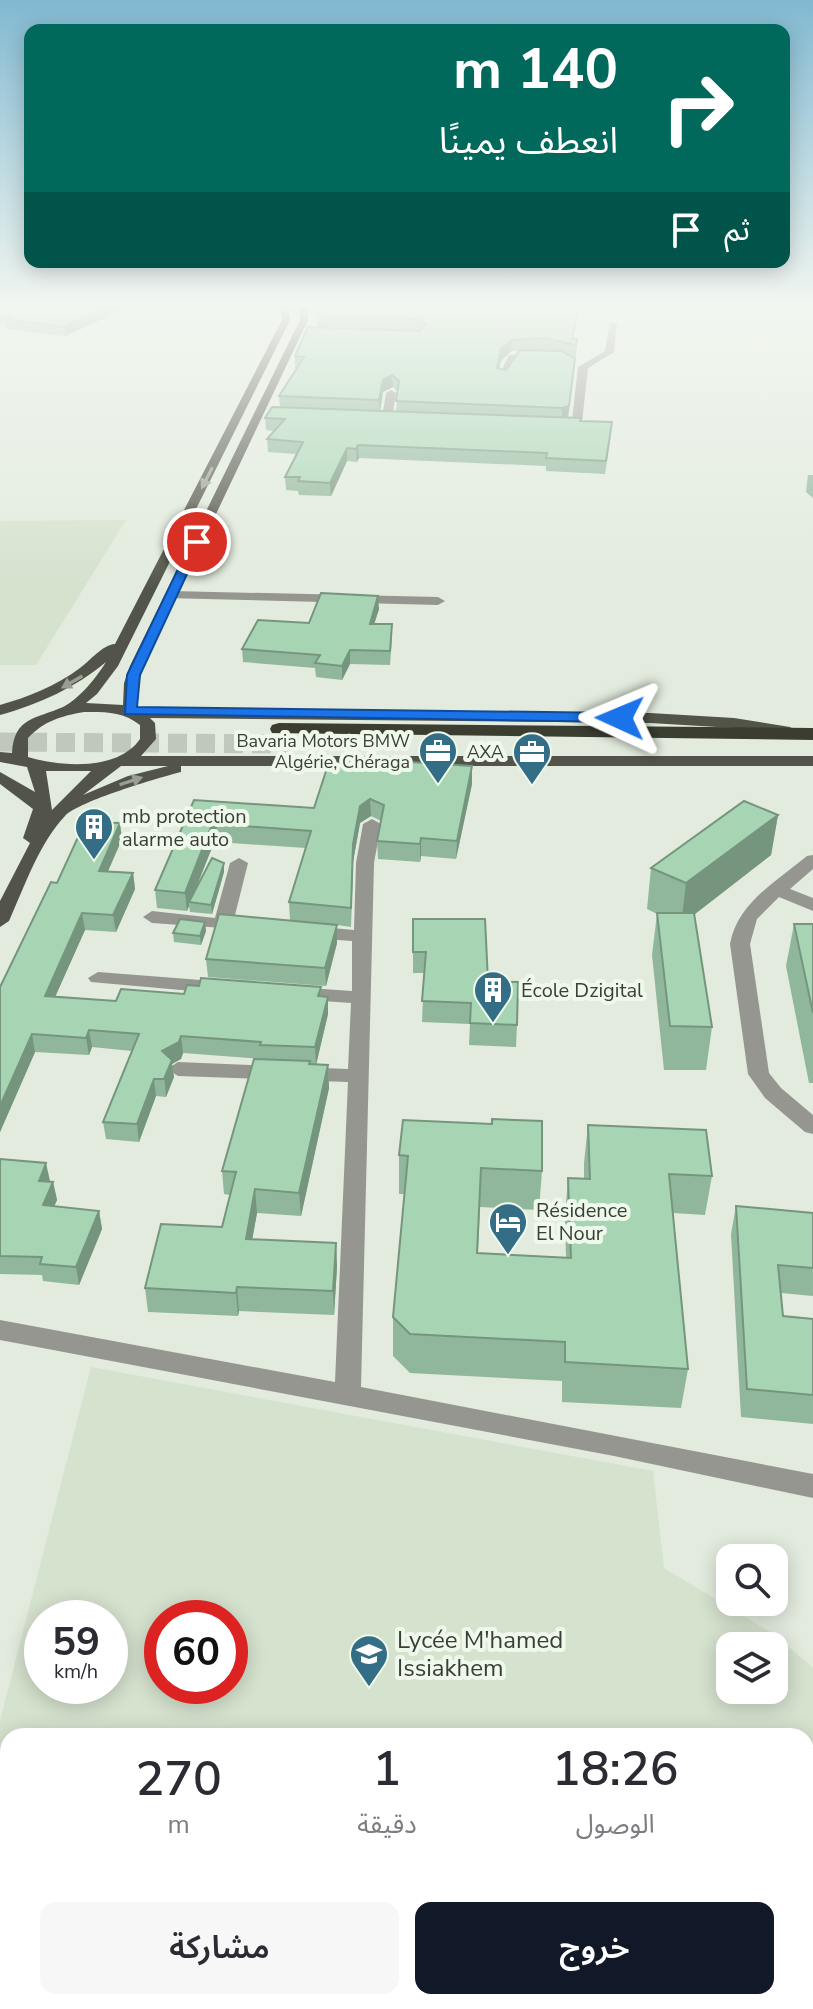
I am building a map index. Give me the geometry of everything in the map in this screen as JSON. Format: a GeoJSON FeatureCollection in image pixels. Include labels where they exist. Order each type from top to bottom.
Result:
{"type":"FeatureCollection","features":[{"type":"Feature","properties":{"kind":"highway"},"geometry":{"type":"LineString","coordinates":[[805,734],[285,736],[813,748]]}},
{"type":"Feature","properties":{"kind":"main road"},"geometry":{"type":"LineString","coordinates":[[71,707],[85,698],[106,674],[245,401]]}},
{"type":"Feature","properties":{"kind":"main road"},"geometry":{"type":"LineString","coordinates":[[132,712],[133,675],[265,401]]}},
{"type":"Feature","properties":{"kind":"main road"},"geometry":{"type":"LineString","coordinates":[[0,712],[76,680],[129,630]]}},
{"type":"Feature","properties":{"kind":"main road"},"geometry":{"type":"LineString","coordinates":[[52,811],[43,785],[15,748],[14,739],[30,721],[71,707],[96,706],[132,712],[650,718],[734,723],[805,734]]}},
{"type":"Feature","properties":{"kind":"main road"},"geometry":{"type":"LineString","coordinates":[[0,712],[45,714]]}},
{"type":"Feature","properties":{"kind":"main road"},"geometry":{"type":"LineString","coordinates":[[0,921],[29,857],[31,839],[52,811],[83,784],[147,742],[150,731],[146,721],[132,712]]}},
{"type":"Feature","properties":{"kind":"main road"},"geometry":{"type":"LineString","coordinates":[[0,757],[65,768],[119,762],[813,761]]}},
{"type":"Feature","properties":{"kind":"main road"},"geometry":{"type":"LineString","coordinates":[[52,811],[134,779],[176,768],[228,761]]}},
{"type":"Feature","properties":{"kind":"main road"},"geometry":{"type":"LineString","coordinates":[[0,777],[52,811]]}},
{"type":"Feature","properties":{"kind":"street"},"geometry":{"type":"LineString","coordinates":[[387,418],[390,401]]}},
{"type":"Feature","properties":{"kind":"street"},"geometry":{"type":"LineString","coordinates":[[540,425],[562,426],[577,422],[577,401]]}},
{"type":"Feature","properties":{"kind":"street"},"geometry":{"type":"LineString","coordinates":[[259,413],[275,413]]}},
{"type":"Feature","properties":{"kind":"street"},"geometry":{"type":"LineString","coordinates":[[371,417],[401,419]]}},
{"type":"Feature","properties":{"kind":"street"},"geometry":{"type":"LineString","coordinates":[[171,595],[438,601]]}},
{"type":"Feature","properties":{"kind":"street"},"geometry":{"type":"LineString","coordinates":[[348,1395],[365,863],[372,824]]}},
{"type":"Feature","properties":{"kind":"street"},"geometry":{"type":"LineString","coordinates":[[813,860],[753,910],[742,925],[740,944],[759,1074],[773,1093],[813,1127]]}},
{"type":"Feature","properties":{"kind":"street"},"geometry":{"type":"LineString","coordinates":[[223,924],[239,863]]}},
{"type":"Feature","properties":{"kind":"street"},"geometry":{"type":"LineString","coordinates":[[777,890],[813,905]]}},
{"type":"Feature","properties":{"kind":"street"},"geometry":{"type":"LineString","coordinates":[[152,917],[359,936],[363,943]]}},
{"type":"Feature","properties":{"kind":"street"},"geometry":{"type":"LineString","coordinates":[[98,978],[361,998]]}},
{"type":"Feature","properties":{"kind":"street"},"geometry":{"type":"LineString","coordinates":[[178,1069],[359,1076]]}},
{"type":"Feature","properties":{"kind":"street"},"geometry":{"type":"LineString","coordinates":[[0,1330],[614,1445],[813,1486]]}},
{"type":"Feature","properties":{"kind":"shaded area"},"geometry":{"type":"Polygon","coordinates":[[[126,520],[36,665],[0,665],[0,521],[126,520]]]}},
{"type":"Feature","properties":{"kind":"shaded area","name":"Lycée M'hamed Issiakhem"},"geometry":{"type":"Polygon","coordinates":[[[91,1367],[653,1471],[664,1568],[716,1599],[716,1616],[744,1616],[770,1632],[716,1632],[716,1704],[788,1704],[788,1647],[813,1667],[813,1728],[0,1728],[0,1721],[24,1628],[24,1704],[128,1704],[128,1600],[31,1600],[91,1367]]]}},
{"type":"Feature","properties":{"kind":"building"},"geometry":{"type":"Polygon","coordinates":[[[396,401],[570,401],[569,406],[562,408],[396,401]]]}},
{"type":"Feature","properties":{"kind":"building"},"geometry":{"type":"Polygon","coordinates":[[[272,407],[581,418],[580,421],[612,422],[606,461],[546,458],[547,453],[358,445],[356,449],[347,448],[330,483],[285,477],[303,442],[267,439],[285,419],[265,418],[272,407]]]}},
{"type":"Feature","properties":{"kind":"building"},"geometry":{"type":"Polygon","coordinates":[[[321,593],[378,596],[370,624],[392,624],[390,651],[350,650],[342,666],[315,663],[320,655],[242,649],[258,620],[309,623],[321,593]]]}},
{"type":"Feature","properties":{"kind":"building"},"geometry":{"type":"Polygon","coordinates":[[[347,758],[472,766],[457,841],[421,838],[420,844],[377,841],[384,805],[370,799],[360,806],[353,844],[351,908],[289,902],[311,831],[216,824],[216,814],[185,893],[155,890],[194,800],[314,808],[328,765],[344,766],[347,758]]]}},
{"type":"Feature","properties":{"kind":"building"},"geometry":{"type":"Polygon","coordinates":[[[744,801],[778,815],[686,883],[651,868],[744,801]]]}},
{"type":"Feature","properties":{"kind":"building"},"geometry":{"type":"Polygon","coordinates":[[[85,822],[120,823],[99,871],[133,873],[113,915],[82,913],[45,996],[116,1001],[121,989],[184,994],[187,985],[199,986],[201,978],[321,987],[318,996],[328,997],[315,1047],[260,1045],[261,1042],[181,1036],[179,1042],[162,1051],[172,1060],[164,1079],[154,1079],[137,1124],[103,1122],[139,1034],[89,1030],[86,1038],[32,1034],[0,1106],[0,987],[51,882],[57,883],[85,822]]]}},
{"type":"Feature","properties":{"kind":"building"},"geometry":{"type":"Polygon","coordinates":[[[212,858],[224,863],[211,905],[189,902],[212,858]]]}},
{"type":"Feature","properties":{"kind":"building"},"geometry":{"type":"Polygon","coordinates":[[[657,913],[694,913],[712,1027],[670,1026],[657,913]]]}},
{"type":"Feature","properties":{"kind":"building"},"geometry":{"type":"Polygon","coordinates":[[[219,914],[337,925],[325,968],[206,959],[219,914]]]}},
{"type":"Feature","properties":{"kind":"building"},"geometry":{"type":"Polygon","coordinates":[[[180,919],[205,922],[200,936],[173,933],[180,919]]]}},
{"type":"Feature","properties":{"kind":"building"},"geometry":{"type":"Polygon","coordinates":[[[413,919],[485,919],[488,981],[518,982],[517,1025],[470,1023],[471,1003],[422,1001],[426,952],[413,952],[413,919]]]}},
{"type":"Feature","properties":{"kind":"building"},"geometry":{"type":"Polygon","coordinates":[[[794,924],[813,924],[813,1013],[794,924]]]}},
{"type":"Feature","properties":{"kind":"building"},"geometry":{"type":"Polygon","coordinates":[[[254,1059],[310,1061],[309,1064],[328,1065],[299,1193],[255,1189],[246,1239],[336,1243],[333,1291],[237,1287],[236,1293],[145,1288],[161,1224],[222,1227],[236,1172],[222,1171],[254,1059]]]}},
{"type":"Feature","properties":{"kind":"building"},"geometry":{"type":"Polygon","coordinates":[[[492,1119],[542,1121],[542,1171],[481,1168],[477,1253],[571,1258],[568,1178],[590,1179],[588,1125],[706,1130],[712,1176],[669,1174],[688,1369],[565,1362],[565,1342],[410,1334],[393,1317],[408,1156],[399,1155],[403,1120],[492,1124],[492,1119]]]}},
{"type":"Feature","properties":{"kind":"building"},"geometry":{"type":"Polygon","coordinates":[[[0,1159],[46,1163],[39,1181],[53,1182],[43,1205],[99,1211],[76,1267],[40,1264],[42,1257],[0,1256],[0,1159]]]}},
{"type":"Feature","properties":{"kind":"building"},"geometry":{"type":"Polygon","coordinates":[[[736,1206],[813,1213],[813,1268],[778,1265],[783,1316],[813,1319],[813,1395],[747,1389],[736,1206]]]}},
{"type":"Feature","properties":{"kind":"tunnel"},"geometry":{"type":"LineString","coordinates":[[0,742],[291,744]]}},
{"type":"Feature","properties":{"kind":"place","name":"Bavaria Motors BMW Algérie, Chéraga"},"geometry":{"type":"Point","coordinates":[438,785]}},
{"type":"Feature","properties":{"kind":"place","name":"AXA"},"geometry":{"type":"Point","coordinates":[532,786]}},
{"type":"Feature","properties":{"kind":"place","name":"mb protection alarme auto"},"geometry":{"type":"Point","coordinates":[94,861]}},
{"type":"Feature","properties":{"kind":"place","name":"École Dzigital"},"geometry":{"type":"Point","coordinates":[493,1024]}},
{"type":"Feature","properties":{"kind":"place","name":"Résidence El Nour"},"geometry":{"type":"Point","coordinates":[508,1256]}},
{"type":"Feature","properties":{"kind":"place","name":"Lycée M'hamed Issiakhem"},"geometry":{"type":"Point","coordinates":[369,1688]}},
{"type":"Feature","properties":{"kind":"route"},"geometry":{"type":"LineString","coordinates":[[197,542],[133,675],[129,692],[130,711],[620,718]]}}]}
